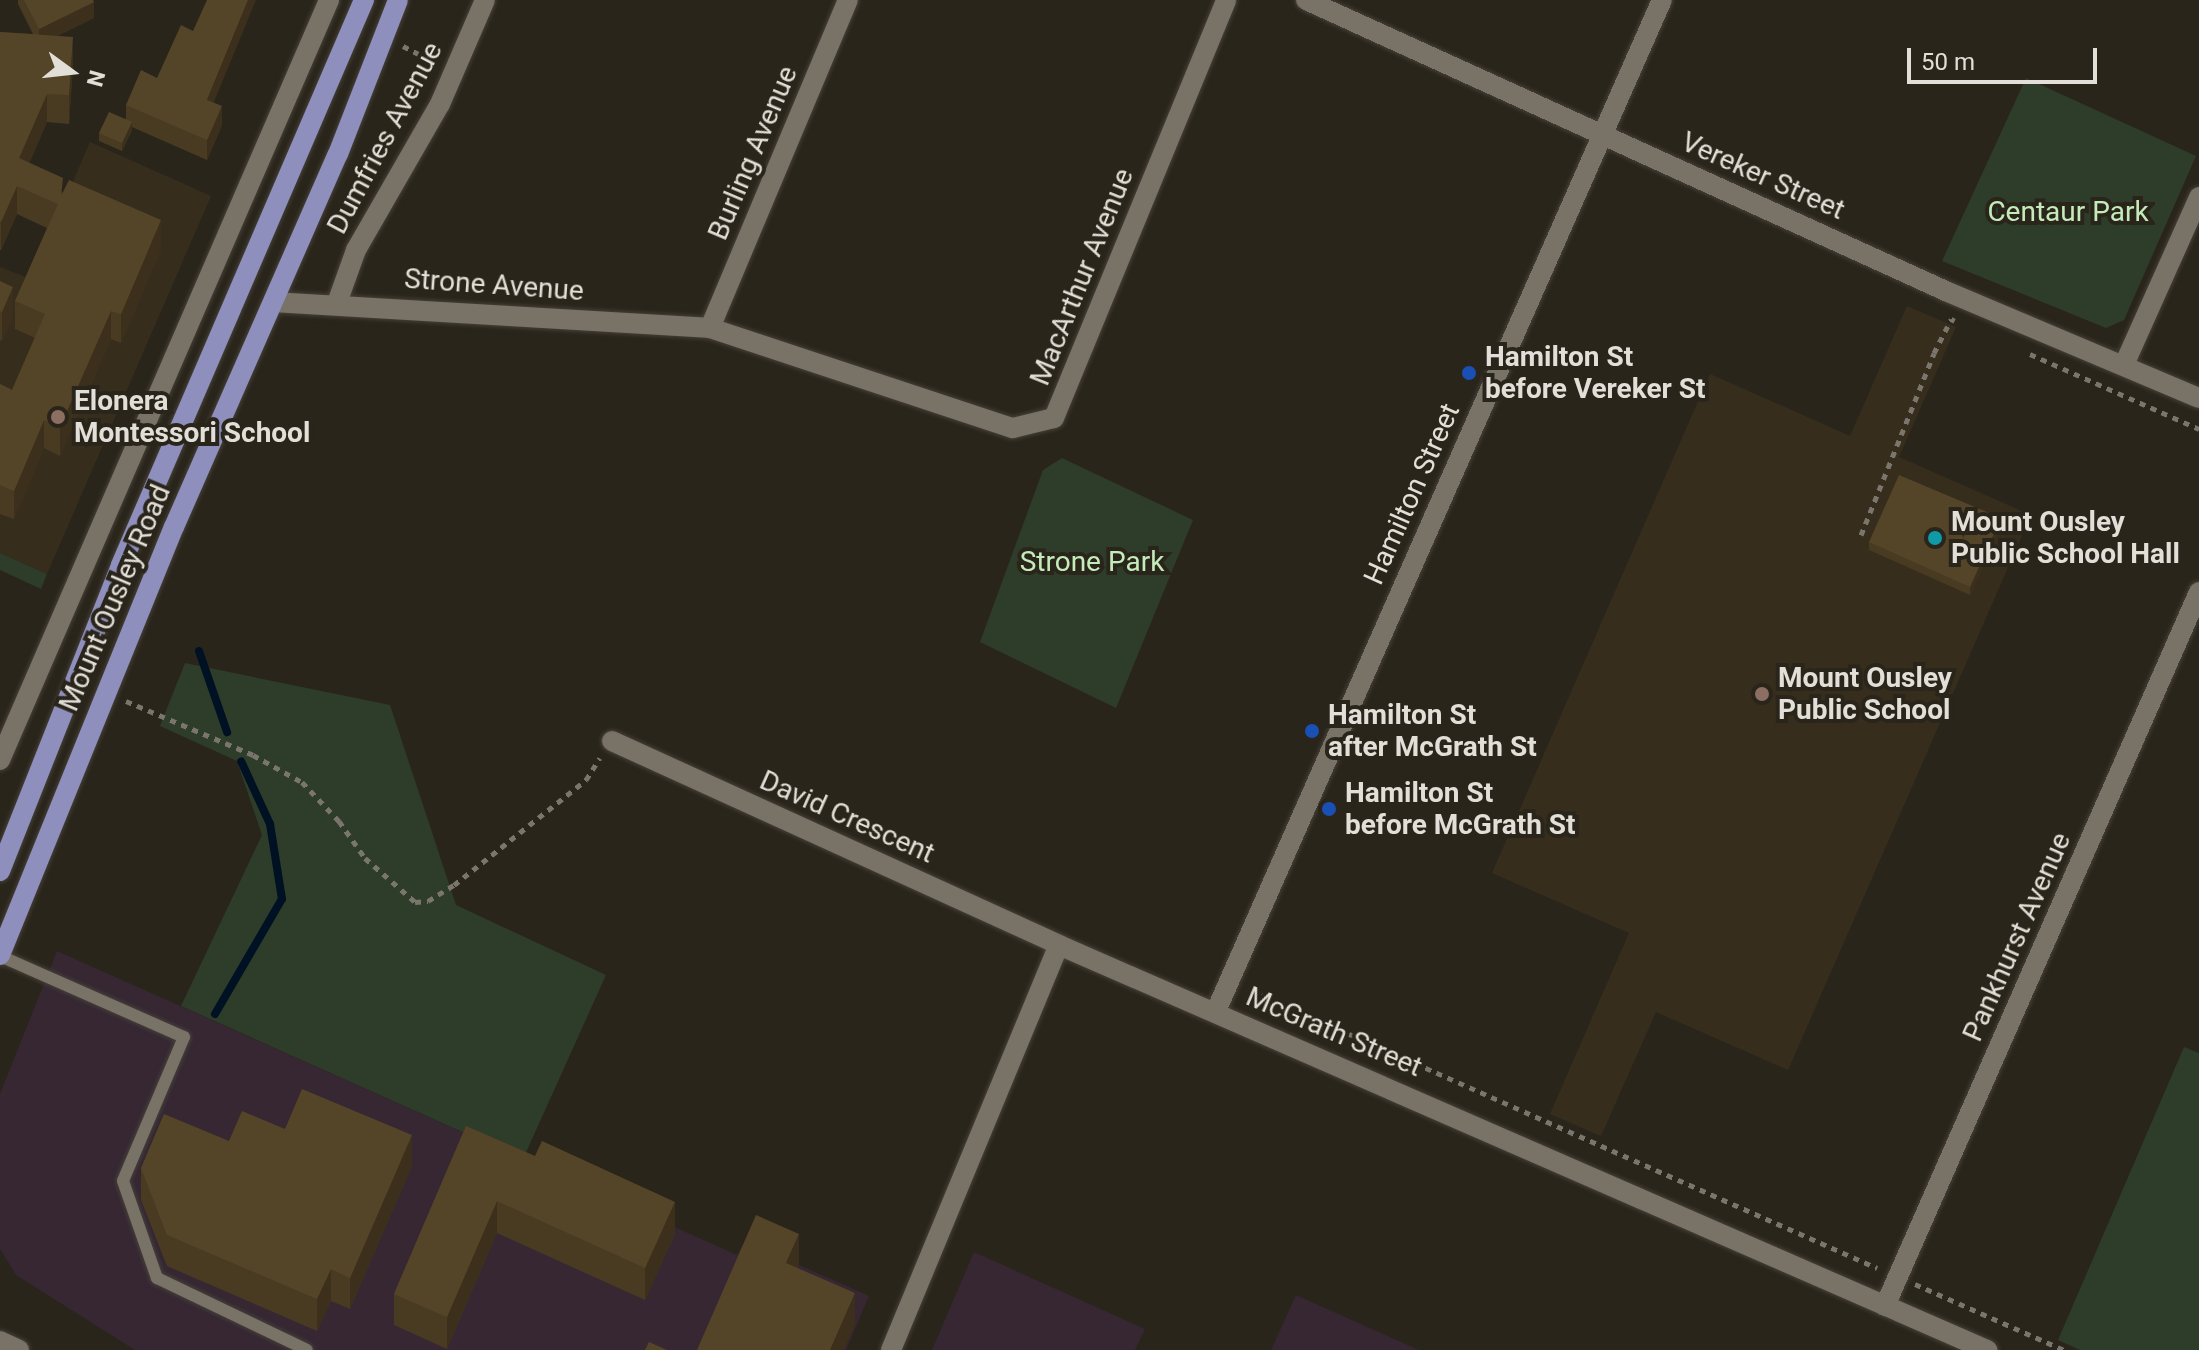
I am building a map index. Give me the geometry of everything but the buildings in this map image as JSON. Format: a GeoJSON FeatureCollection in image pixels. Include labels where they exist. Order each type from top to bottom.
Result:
{"type":"FeatureCollection","features":[{"type":"Feature","properties":{"kind":"main road","name":"Mount Ousley Road"},"geometry":{"type":"LineString","coordinates":[[0,871],[121,565],[364,0]]}},
{"type":"Feature","properties":{"kind":"main road","name":"Mount Ousley Road"},"geometry":{"type":"LineString","coordinates":[[0,956],[105,692],[274,302],[398,0]]}},
{"type":"Feature","properties":{"kind":"street","name":"Mount Ousley Road"},"geometry":{"type":"LineString","coordinates":[[0,760],[329,0]]}},
{"type":"Feature","properties":{"kind":"street","name":"Dumfries Avenue"},"geometry":{"type":"LineString","coordinates":[[337,303],[356,250],[440,104],[485,0]]}},
{"type":"Feature","properties":{"kind":"street","name":"Burling Avenue"},"geometry":{"type":"LineString","coordinates":[[710,328],[848,0]]}},
{"type":"Feature","properties":{"kind":"street","name":"MacArthur Avenue"},"geometry":{"type":"LineString","coordinates":[[710,328],[1013,428],[1054,418],[1226,0]]}},
{"type":"Feature","properties":{"kind":"street","name":"Vereker Street"},"geometry":{"type":"LineString","coordinates":[[1306,0],[1948,292],[2199,398]]}},
{"type":"Feature","properties":{"kind":"street","name":"Hamilton Street"},"geometry":{"type":"LineString","coordinates":[[1216,1011],[1662,0]]}},
{"type":"Feature","properties":{"kind":"street"},"geometry":{"type":"LineString","coordinates":[[2124,365],[2199,197]]}},
{"type":"Feature","properties":{"kind":"street","name":"Strone Avenue"},"geometry":{"type":"LineString","coordinates":[[274,302],[337,303],[710,328]]}},
{"type":"Feature","properties":{"kind":"street","name":"Pankhurst Avenue"},"geometry":{"type":"LineString","coordinates":[[1885,1306],[2199,592]]}},
{"type":"Feature","properties":{"kind":"street","name":"David Crescent"},"geometry":{"type":"LineString","coordinates":[[612,741],[1059,945]]}},
{"type":"Feature","properties":{"kind":"street"},"geometry":{"type":"LineString","coordinates":[[891,1350],[1059,945]]}},
{"type":"Feature","properties":{"kind":"street","name":"McGrath Street"},"geometry":{"type":"LineString","coordinates":[[1059,945],[1987,1350]]}},
{"type":"Feature","properties":{"kind":"street"},"geometry":{"type":"LineString","coordinates":[[0,1341],[19,1350]]}},
{"type":"Feature","properties":{"kind":"lane"},"geometry":{"type":"LineString","coordinates":[[0,956],[184,1037],[123,1181],[157,1278],[307,1350]]}},
{"type":"Feature","properties":{"kind":"path"},"geometry":{"type":"LineString","coordinates":[[399,44],[433,61]]}},
{"type":"Feature","properties":{"kind":"path"},"geometry":{"type":"LineString","coordinates":[[1861,535],[1940,341],[1951,319],[1964,324]]}},
{"type":"Feature","properties":{"kind":"path"},"geometry":{"type":"LineString","coordinates":[[2021,350],[2199,429]]}},
{"type":"Feature","properties":{"kind":"path"},"geometry":{"type":"LineString","coordinates":[[105,692],[253,755],[302,782],[339,821],[365,858],[415,902],[428,901],[454,885],[586,780],[612,741]]}},
{"type":"Feature","properties":{"kind":"path"},"geometry":{"type":"LineString","coordinates":[[1250,990],[1877,1268]]}},
{"type":"Feature","properties":{"kind":"path"},"geometry":{"type":"LineString","coordinates":[[1914,1284],[2064,1350]]}},
{"type":"Feature","properties":{"kind":"shaded area","name":"Elonera Montessori School"},"geometry":{"type":"Polygon","coordinates":[[[90,142],[211,196],[47,574],[0,553],[0,267],[31,279],[90,142]]]}},
{"type":"Feature","properties":{"kind":"shaded area","name":"Mount Ousley Public School"},"geometry":{"type":"Polygon","coordinates":[[[1907,306],[1956,327],[1899,457],[2031,515],[1788,1070],[1656,1012],[1601,1136],[1550,1114],[1629,933],[1492,873],[1710,374],[1850,436],[1907,306]]]}},
{"type":"Feature","properties":{"kind":"shaded area"},"geometry":{"type":"Polygon","coordinates":[[[57,951],[737,1255],[745,1241],[869,1296],[846,1350],[135,1350],[16,1275],[0,1249],[0,1094],[57,951]]]}},
{"type":"Feature","properties":{"kind":"shaded area"},"geometry":{"type":"Polygon","coordinates":[[[974,1252],[1145,1329],[1135,1350],[932,1350],[974,1252]]]}},
{"type":"Feature","properties":{"kind":"shaded area"},"geometry":{"type":"Polygon","coordinates":[[[1296,1295],[1419,1350],[1271,1350],[1296,1295]]]}},
{"type":"Feature","properties":{"kind":"green space","name":"Centaur Park"},"geometry":{"type":"Polygon","coordinates":[[[2026,78],[2196,156],[2124,320],[2106,328],[1942,261],[2026,78]]]}},
{"type":"Feature","properties":{"kind":"green space","name":"Strone Park"},"geometry":{"type":"Polygon","coordinates":[[[1062,458],[1193,520],[1116,708],[980,642],[1043,470],[1062,458]]]}},
{"type":"Feature","properties":{"kind":"green space"},"geometry":{"type":"Polygon","coordinates":[[[0,553],[47,574],[41,589],[0,570],[0,553]]]}},
{"type":"Feature","properties":{"kind":"green space"},"geometry":{"type":"Polygon","coordinates":[[[185,663],[390,705],[456,905],[606,975],[523,1159],[181,1006],[262,835],[237,761],[160,726],[185,663]]]}},
{"type":"Feature","properties":{"kind":"green space"},"geometry":{"type":"Polygon","coordinates":[[[2184,1047],[2199,1053],[2199,1350],[2080,1350],[2058,1340],[2184,1047]]]}},
{"type":"Feature","properties":{"kind":"waterway"},"geometry":{"type":"LineString","coordinates":[[199,651],[227,732]]}},
{"type":"Feature","properties":{"kind":"waterway"},"geometry":{"type":"LineString","coordinates":[[215,1014],[282,899],[270,824],[241,761]]}},
{"type":"Feature","properties":{"kind":"place","name":"Hamilton St before Vereker St"},"geometry":{"type":"Point","coordinates":[1469,373]}},
{"type":"Feature","properties":{"kind":"place","name":"Elonera Montessori School"},"geometry":{"type":"Point","coordinates":[58,417]}},
{"type":"Feature","properties":{"kind":"place","name":"Mount Ousley Public School Hall"},"geometry":{"type":"Point","coordinates":[1935,538]}},
{"type":"Feature","properties":{"kind":"place","name":"Mount Ousley Public School"},"geometry":{"type":"Point","coordinates":[1762,694]}},
{"type":"Feature","properties":{"kind":"place","name":"Hamilton St after McGrath St"},"geometry":{"type":"Point","coordinates":[1312,731]}},
{"type":"Feature","properties":{"kind":"place","name":"Hamilton St before McGrath St"},"geometry":{"type":"Point","coordinates":[1329,809]}}]}
